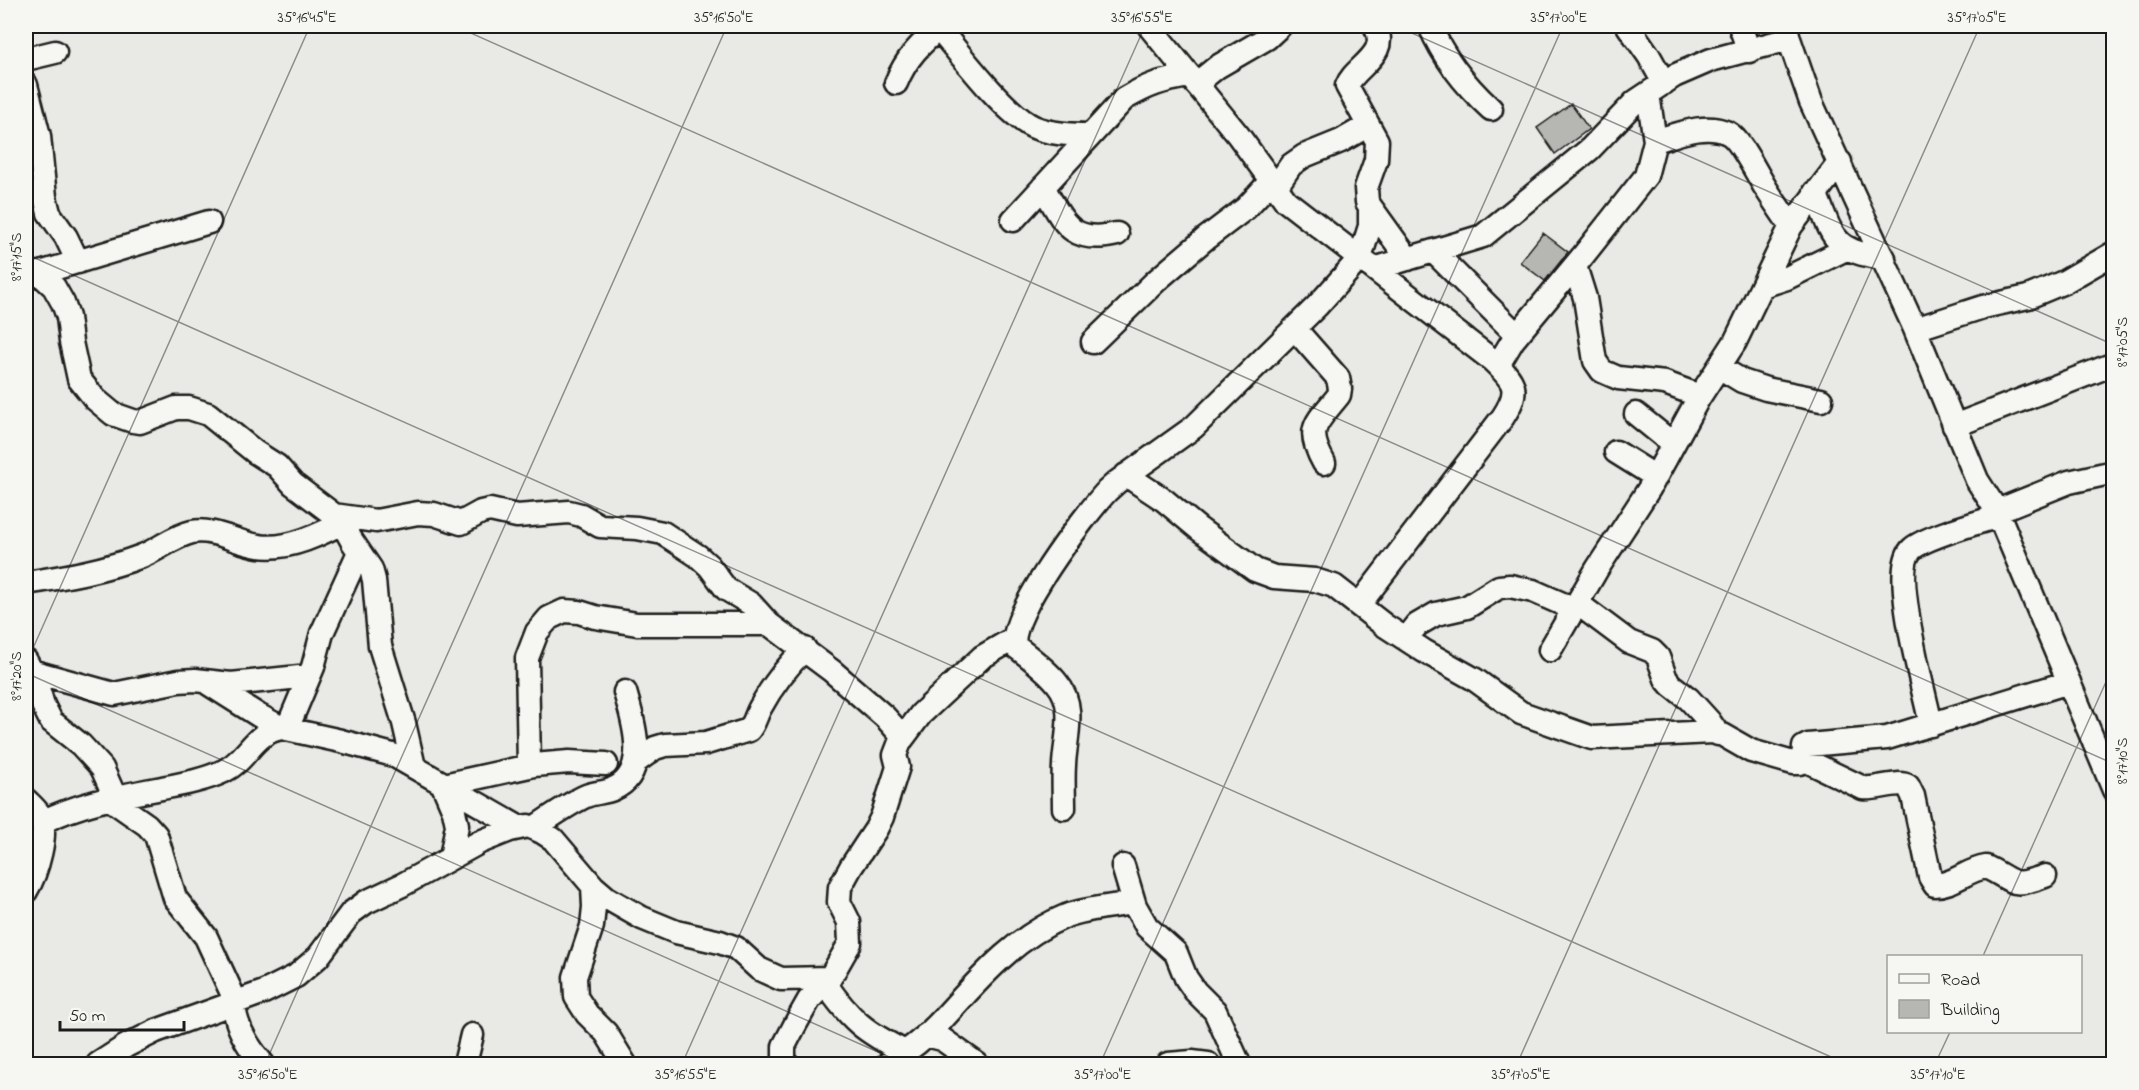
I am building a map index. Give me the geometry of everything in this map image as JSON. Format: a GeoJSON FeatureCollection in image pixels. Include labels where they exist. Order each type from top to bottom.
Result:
{"type":"FeatureCollection","features":[{"type":"Feature","properties":{"kind":"street"},"geometry":{"type":"LineString","coordinates":[[1013,220],[1124,99],[1156,82],[1193,80],[1267,38],[1280,26]]}},
{"type":"Feature","properties":{"kind":"street"},"geometry":{"type":"LineString","coordinates":[[1375,26],[1379,39],[1377,46],[1366,65],[1348,82],[1347,86],[1377,141],[1377,150],[1366,188],[1367,202],[1408,259]]}},
{"type":"Feature","properties":{"kind":"street"},"geometry":{"type":"LineString","coordinates":[[1430,26],[1447,58],[1474,93],[1491,109]]}},
{"type":"Feature","properties":{"kind":"street"},"geometry":{"type":"LineString","coordinates":[[1498,365],[1517,335],[1646,176],[1654,141],[1656,89],[1649,56],[1628,26]]}},
{"type":"Feature","properties":{"kind":"street"},"geometry":{"type":"LineString","coordinates":[[1740,26],[1749,51]]}},
{"type":"Feature","properties":{"kind":"street"},"geometry":{"type":"LineString","coordinates":[[896,83],[903,66],[912,53],[940,27],[998,97],[1030,125],[1068,135],[1091,135]]}},
{"type":"Feature","properties":{"kind":"street"},"geometry":{"type":"LineString","coordinates":[[1153,31],[1286,201],[1498,365],[1511,381],[1515,394],[1503,417],[1359,604]]}},
{"type":"Feature","properties":{"kind":"street"},"geometry":{"type":"LineString","coordinates":[[1153,31],[1156,82]]}},
{"type":"Feature","properties":{"kind":"street"},"geometry":{"type":"LineString","coordinates":[[784,1065],[784,1046],[808,1003],[827,980],[850,943],[849,922],[839,902],[840,887],[882,817],[898,767],[895,755],[903,737],[921,714],[982,657],[1013,639],[1026,608],[1057,555],[1096,503],[1126,475],[1194,427],[1295,329],[1367,264],[1408,259],[1483,236],[1590,149],[1635,102],[1674,76],[1711,60],[1749,51],[1787,32],[1811,102],[1884,258],[1977,480],[1998,514],[2069,682],[2109,760],[2114,790]]}},
{"type":"Feature","properties":{"kind":"street"},"geometry":{"type":"LineString","coordinates":[[26,59],[55,52]]}},
{"type":"Feature","properties":{"kind":"street"},"geometry":{"type":"LineString","coordinates":[[26,85],[39,136],[45,197],[49,213],[66,237],[78,262]]}},
{"type":"Feature","properties":{"kind":"street"},"geometry":{"type":"LineString","coordinates":[[1093,342],[1157,280],[1274,184],[1291,165],[1304,156],[1341,141],[1367,126]]}},
{"type":"Feature","properties":{"kind":"street"},"geometry":{"type":"LineString","coordinates":[[1654,141],[1688,131],[1710,129],[1729,134],[1745,153],[1791,226]]}},
{"type":"Feature","properties":{"kind":"street"},"geometry":{"type":"LineString","coordinates":[[1550,650],[1656,477],[1700,396],[1735,342],[1791,226],[1840,162]]}},
{"type":"Feature","properties":{"kind":"street"},"geometry":{"type":"LineString","coordinates":[[1043,187],[1061,219],[1081,236],[1105,237],[1117,234]]}},
{"type":"Feature","properties":{"kind":"street"},"geometry":{"type":"LineString","coordinates":[[1815,192],[1834,238],[1846,249],[1863,255],[1884,258]]}},
{"type":"Feature","properties":{"kind":"street"},"geometry":{"type":"LineString","coordinates":[[1367,264],[1370,209]]}},
{"type":"Feature","properties":{"kind":"street"},"geometry":{"type":"LineString","coordinates":[[32,275],[209,222]]}},
{"type":"Feature","properties":{"kind":"street"},"geometry":{"type":"LineString","coordinates":[[1762,286],[1786,278],[1846,249]]}},
{"type":"Feature","properties":{"kind":"street"},"geometry":{"type":"LineString","coordinates":[[1434,252],[1517,335]]}},
{"type":"Feature","properties":{"kind":"street"},"geometry":{"type":"LineString","coordinates":[[1915,329],[1983,307],[2028,297],[2064,282],[2112,257]]}},
{"type":"Feature","properties":{"kind":"street"},"geometry":{"type":"LineString","coordinates":[[1575,266],[1590,320],[1595,361],[1602,371],[1618,378],[1665,383],[1700,396]]}},
{"type":"Feature","properties":{"kind":"street"},"geometry":{"type":"LineString","coordinates":[[32,275],[54,287],[68,317],[70,342],[79,379],[95,399],[113,414],[140,422],[176,408],[189,408],[208,414],[255,452],[277,466],[293,484],[323,509],[346,521],[359,552],[371,569],[380,646],[404,723],[414,766]]}},
{"type":"Feature","properties":{"kind":"street"},"geometry":{"type":"LineString","coordinates":[[1295,329],[1338,378],[1339,394],[1314,426],[1313,439],[1324,463]]}},
{"type":"Feature","properties":{"kind":"street"},"geometry":{"type":"LineString","coordinates":[[1954,426],[2114,364]]}},
{"type":"Feature","properties":{"kind":"street"},"geometry":{"type":"LineString","coordinates":[[1719,367],[1742,381],[1766,389],[1821,400]]}},
{"type":"Feature","properties":{"kind":"street"},"geometry":{"type":"LineString","coordinates":[[1636,414],[1673,444]]}},
{"type":"Feature","properties":{"kind":"street"},"geometry":{"type":"LineString","coordinates":[[1616,452],[1656,477]]}},
{"type":"Feature","properties":{"kind":"street"},"geometry":{"type":"LineString","coordinates":[[1931,725],[1906,604],[1905,560],[1912,549],[1930,539],[1998,514],[2069,482],[2114,472]]}},
{"type":"Feature","properties":{"kind":"street"},"geometry":{"type":"LineString","coordinates":[[1126,475],[1164,500],[1199,530],[1255,570],[1274,577],[1315,580],[1334,586],[1384,625],[1474,679],[1521,713],[1592,738],[1712,732],[1751,751],[1800,763],[1803,759],[1803,747],[1808,745],[1887,738],[2069,682]]}},
{"type":"Feature","properties":{"kind":"street"},"geometry":{"type":"LineString","coordinates":[[26,582],[93,571],[131,560],[192,532],[207,532],[258,546],[280,547],[346,521],[376,521],[418,513],[434,514],[461,523],[481,512],[490,510],[517,516],[568,512],[581,515],[600,526],[637,528],[663,533],[698,556],[709,566],[726,589],[751,604],[769,624],[872,704],[903,737]]}},
{"type":"Feature","properties":{"kind":"street"},"geometry":{"type":"LineString","coordinates":[[284,728],[309,676],[322,633],[359,552]]}},
{"type":"Feature","properties":{"kind":"street"},"geometry":{"type":"LineString","coordinates":[[1406,639],[1417,625],[1436,614],[1467,607],[1499,587],[1510,586],[1533,591],[1575,606],[1629,642],[1652,651],[1662,663],[1666,679],[1689,699],[1718,734]]}},
{"type":"Feature","properties":{"kind":"street"},"geometry":{"type":"LineString","coordinates":[[529,766],[527,658],[537,632],[549,618],[564,611],[637,624],[677,626],[723,623],[769,624]]}},
{"type":"Feature","properties":{"kind":"street"},"geometry":{"type":"LineString","coordinates":[[1013,639],[1015,646],[1059,684],[1066,699],[1069,725],[1064,763],[1064,808]]}},
{"type":"Feature","properties":{"kind":"street"},"geometry":{"type":"LineString","coordinates":[[589,795],[599,773],[611,757],[622,751],[636,756],[665,745],[706,743],[749,730],[776,682],[790,663],[805,650]]}},
{"type":"Feature","properties":{"kind":"street"},"geometry":{"type":"LineString","coordinates":[[29,672],[67,679],[114,694],[178,681],[231,684],[309,676]]}},
{"type":"Feature","properties":{"kind":"street"},"geometry":{"type":"LineString","coordinates":[[29,672],[51,721],[81,745],[102,768],[113,798],[156,835],[174,898],[206,937],[235,1002],[238,1024],[245,1040],[263,1065]]}},
{"type":"Feature","properties":{"kind":"street"},"geometry":{"type":"LineString","coordinates":[[203,681],[258,715],[284,728],[393,755],[443,784],[553,839],[593,886],[607,898],[642,918],[676,932],[736,948],[759,969],[778,977],[827,980]]}},
{"type":"Feature","properties":{"kind":"street"},"geometry":{"type":"LineString","coordinates":[[98,1065],[126,1046],[156,1031],[184,1023],[264,992],[296,976],[318,957],[351,913],[366,902],[480,842],[527,828],[589,795],[614,789],[628,776],[636,756],[631,714],[625,692]]}},
{"type":"Feature","properties":{"kind":"street"},"geometry":{"type":"LineString","coordinates":[[42,822],[65,811],[113,798],[200,780],[225,771],[239,761],[258,738],[273,730],[284,728]]}},
{"type":"Feature","properties":{"kind":"street"},"geometry":{"type":"LineString","coordinates":[[1803,759],[1863,788],[1873,789],[1901,782],[1908,786],[1913,796],[1930,877],[1935,885],[1945,885],[1965,873],[1986,867],[2012,883],[2027,883],[2045,876]]}},
{"type":"Feature","properties":{"kind":"street"},"geometry":{"type":"LineString","coordinates":[[443,784],[529,766],[569,762],[606,764]]}},
{"type":"Feature","properties":{"kind":"street"},"geometry":{"type":"LineString","coordinates":[[443,784],[457,825],[451,858]]}},
{"type":"Feature","properties":{"kind":"street"},"geometry":{"type":"LineString","coordinates":[[26,800],[39,814],[42,822],[43,842],[26,891]]}},
{"type":"Feature","properties":{"kind":"street"},"geometry":{"type":"LineString","coordinates":[[1123,866],[1133,903],[1147,927],[1176,953],[1191,986],[1215,1011],[1239,1065]]}},
{"type":"Feature","properties":{"kind":"street"},"geometry":{"type":"LineString","coordinates":[[593,886],[592,926],[575,977],[576,997],[587,1014],[606,1034],[625,1065]]}},
{"type":"Feature","properties":{"kind":"street"},"geometry":{"type":"LineString","coordinates":[[827,980],[839,1003],[851,1017],[896,1058],[936,1026],[979,978],[1022,941],[1064,917],[1087,909],[1133,903]]}},
{"type":"Feature","properties":{"kind":"street"},"geometry":{"type":"LineString","coordinates":[[778,977],[787,989],[808,1003],[851,1017]]}},
{"type":"Feature","properties":{"kind":"street"},"geometry":{"type":"LineString","coordinates":[[465,1065],[472,1035]]}},
{"type":"Feature","properties":{"kind":"street"},"geometry":{"type":"LineString","coordinates":[[926,1035],[942,1039],[976,1065]]}},
{"type":"Feature","properties":{"kind":"street"},"geometry":{"type":"LineString","coordinates":[[1168,1065],[1192,1062],[1208,1065]]}},
{"type":"Feature","properties":{"kind":"building"},"geometry":{"type":"Polygon","coordinates":[[[1571,104],[1589,129],[1555,154],[1537,128],[1571,104]]]}},
{"type":"Feature","properties":{"kind":"building"},"geometry":{"type":"Polygon","coordinates":[[[1543,233],[1568,252],[1545,281],[1520,262],[1543,233]]]}}]}
